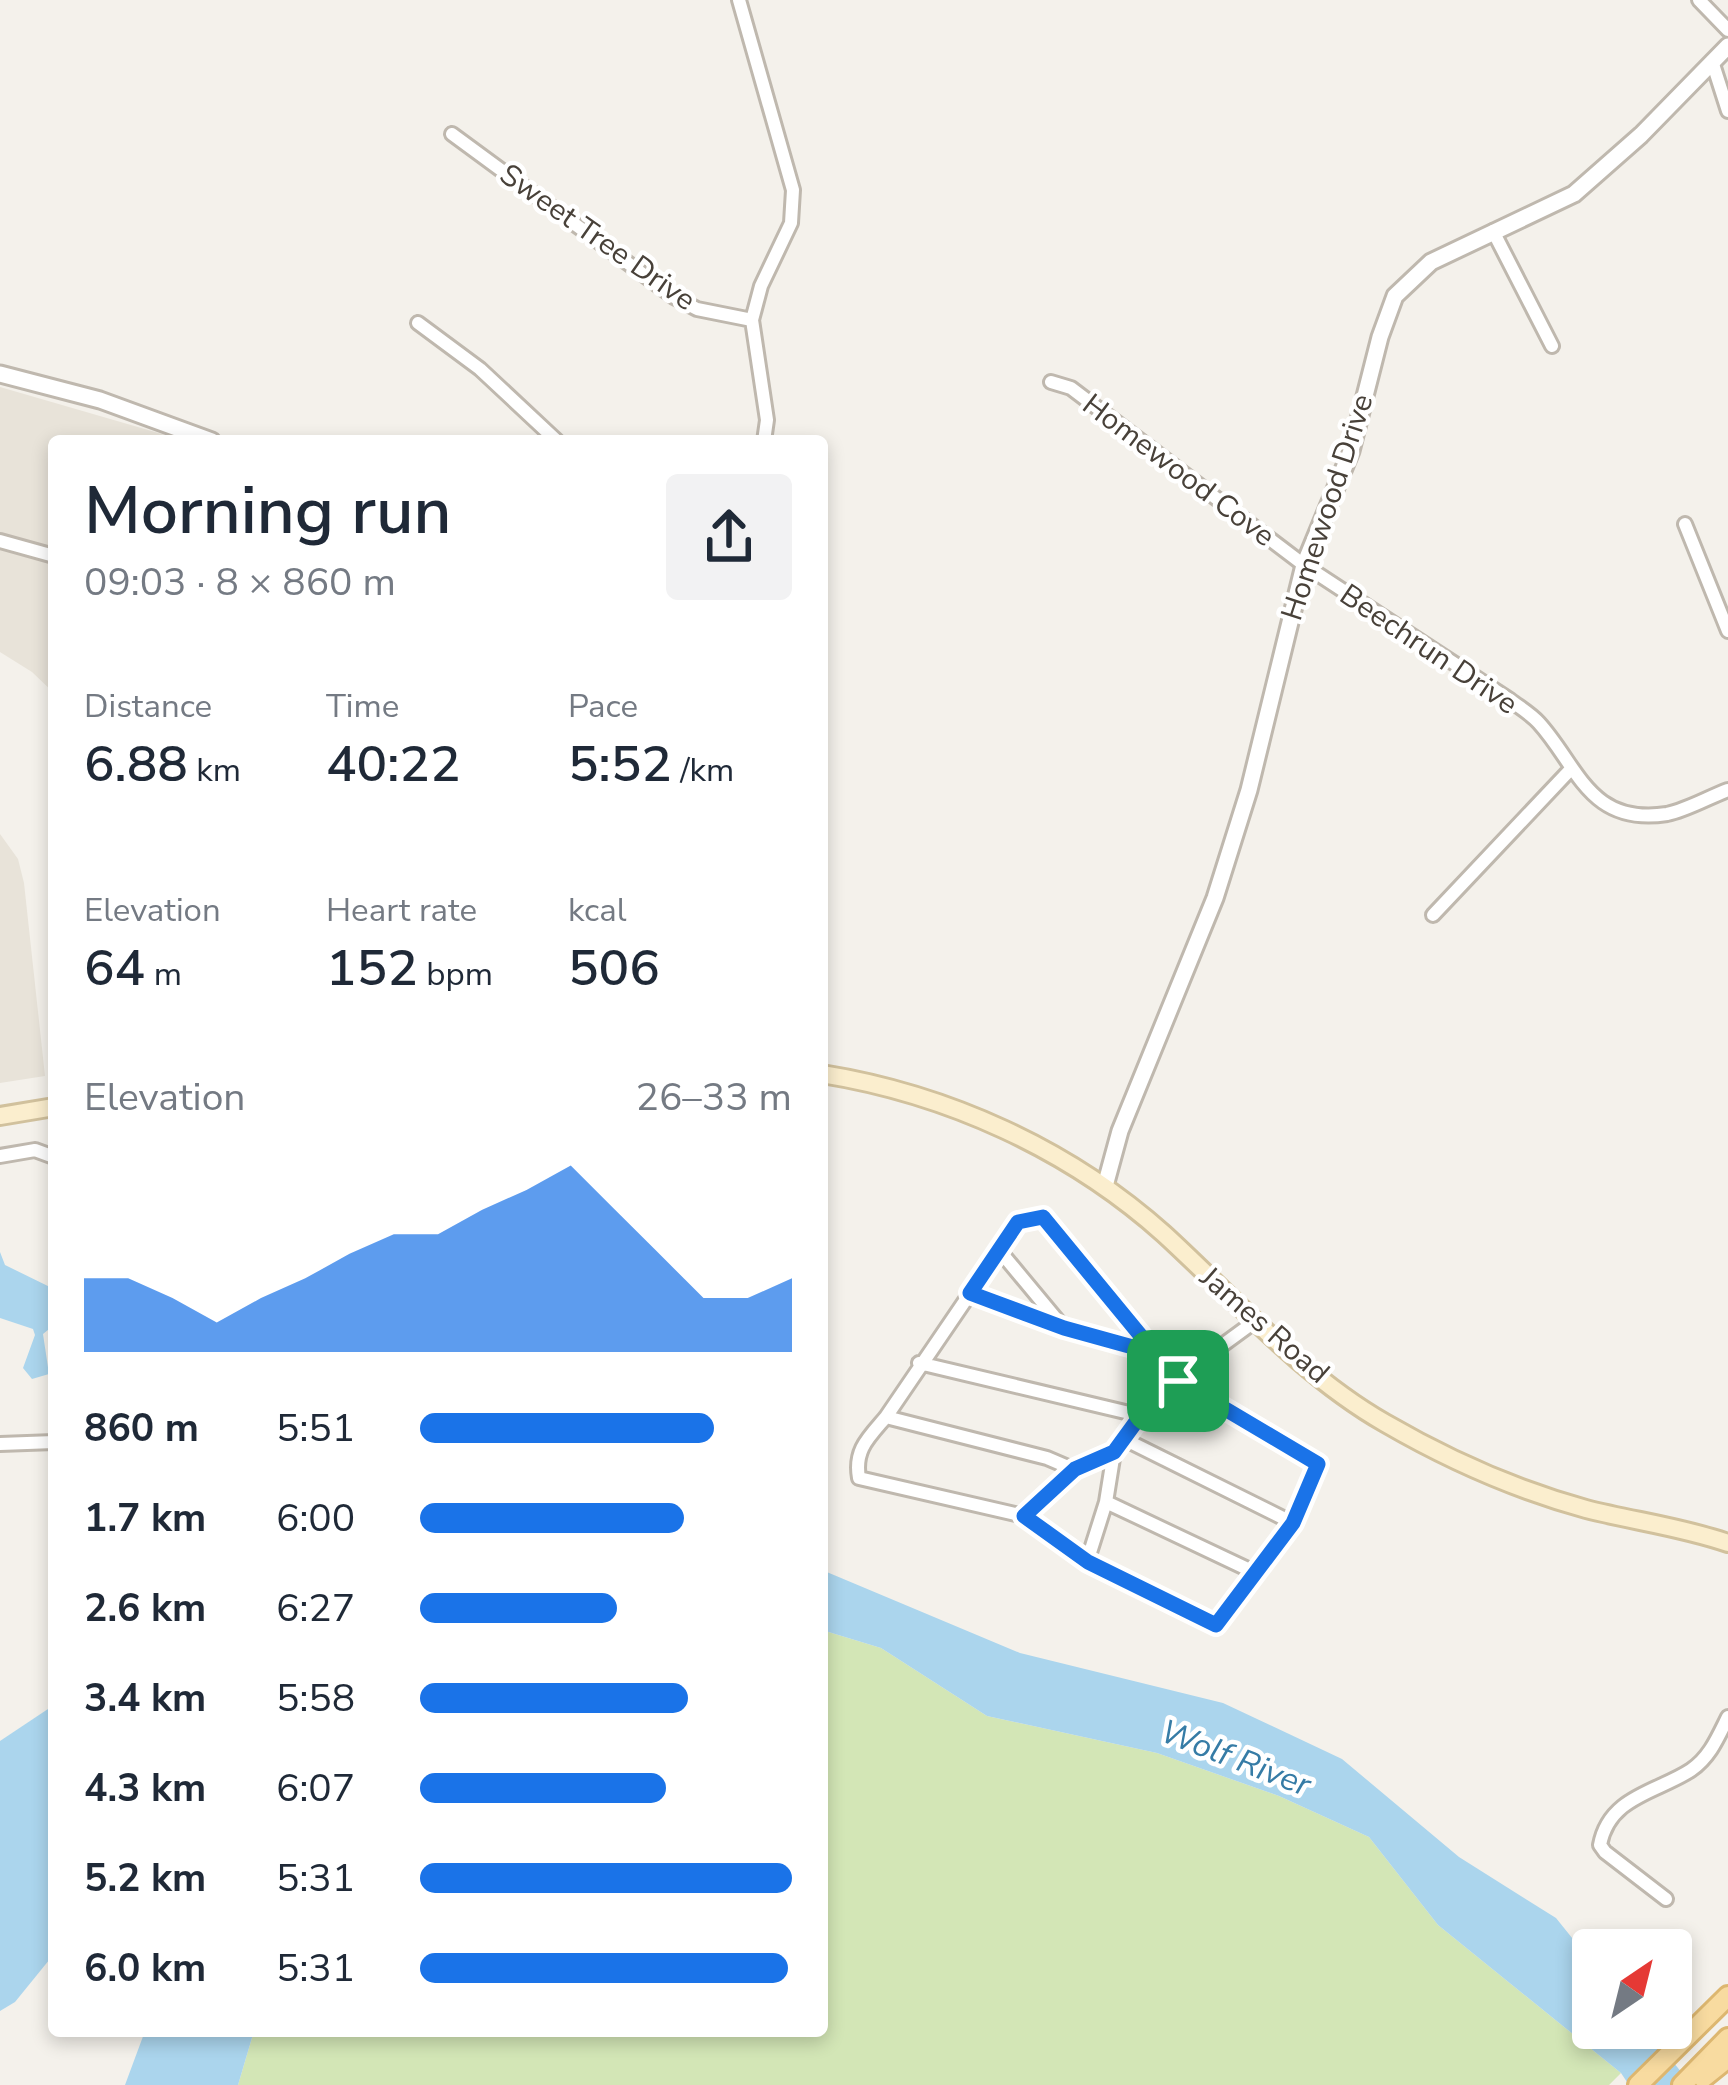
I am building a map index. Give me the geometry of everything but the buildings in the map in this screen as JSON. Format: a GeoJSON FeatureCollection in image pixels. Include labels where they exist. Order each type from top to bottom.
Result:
{"type":"FeatureCollection","features":[{"type":"Feature","properties":{"kind":"main road","name":"James Road"},"geometry":{"type":"LineString","coordinates":[[828,1075],[951,1107],[1031,1142],[1105,1186],[1160,1231],[1255,1322],[1382,1421],[1442,1453],[1585,1508],[1728,1543]]}},
{"type":"Feature","properties":{"kind":"main road"},"geometry":{"type":"LineString","coordinates":[[0,1116],[48,1108]]}},
{"type":"Feature","properties":{"kind":"main road"},"geometry":{"type":"LineString","coordinates":[[1670,2052],[1728,1981]]}},
{"type":"Feature","properties":{"kind":"main road"},"geometry":{"type":"LineString","coordinates":[[1638,2085],[1728,1996]]}},
{"type":"Feature","properties":{"kind":"main road"},"geometry":{"type":"LineString","coordinates":[[1682,2085],[1728,2038]]}},
{"type":"Feature","properties":{"kind":"main road"},"geometry":{"type":"LineString","coordinates":[[1695,2085],[1728,2057]]}},
{"type":"Feature","properties":{"kind":"street"},"geometry":{"type":"LineString","coordinates":[[739,0],[793,190],[791,223],[761,286],[752,320],[765,435]]}},
{"type":"Feature","properties":{"kind":"street"},"geometry":{"type":"LineString","coordinates":[[1699,0],[1728,30]]}},
{"type":"Feature","properties":{"kind":"street","name":"Homewood Drive"},"geometry":{"type":"LineString","coordinates":[[1105,1186],[1120,1131],[1215,898],[1238,827],[1304,565],[1351,451],[1395,296],[1431,262],[1574,194],[1641,135],[1728,46]]}},
{"type":"Feature","properties":{"kind":"street"},"geometry":{"type":"LineString","coordinates":[[1712,61],[1728,111]]}},
{"type":"Feature","properties":{"kind":"street","name":"Sweet Tree Drive"},"geometry":{"type":"LineString","coordinates":[[452,134],[674,297],[698,309],[752,320]]}},
{"type":"Feature","properties":{"kind":"street"},"geometry":{"type":"LineString","coordinates":[[1492,231],[1552,346]]}},
{"type":"Feature","properties":{"kind":"street"},"geometry":{"type":"LineString","coordinates":[[418,323],[480,369],[551,435]]}},
{"type":"Feature","properties":{"kind":"street"},"geometry":{"type":"LineString","coordinates":[[0,374],[100,400],[196,435]]}},
{"type":"Feature","properties":{"kind":"street","name":"Homewood Cove"},"geometry":{"type":"LineString","coordinates":[[1051,382],[1070,388],[1304,565]]}},
{"type":"Feature","properties":{"kind":"street"},"geometry":{"type":"LineString","coordinates":[[1685,524],[1728,631]]}},
{"type":"Feature","properties":{"kind":"street"},"geometry":{"type":"LineString","coordinates":[[0,542],[48,554]]}},
{"type":"Feature","properties":{"kind":"street","name":"Beechrun Drive"},"geometry":{"type":"LineString","coordinates":[[1304,565],[1539,723],[1592,796],[1630,813],[1668,814],[1728,790]]}},
{"type":"Feature","properties":{"kind":"street"},"geometry":{"type":"LineString","coordinates":[[1433,915],[1570,770]]}},
{"type":"Feature","properties":{"kind":"street"},"geometry":{"type":"LineString","coordinates":[[0,1156],[35,1150],[48,1155]]}},
{"type":"Feature","properties":{"kind":"street"},"geometry":{"type":"LineString","coordinates":[[1043,1217],[1178,1381],[1318,1464],[1293,1523],[1216,1625],[1088,1562],[1024,1516],[859,1478],[856,1460],[861,1445],[886,1418],[999,1250],[1018,1222],[1043,1217]]}},
{"type":"Feature","properties":{"kind":"street"},"geometry":{"type":"LineString","coordinates":[[999,1250],[1064,1328]]}},
{"type":"Feature","properties":{"kind":"street"},"geometry":{"type":"LineString","coordinates":[[970,1293],[1064,1328],[1158,1354]]}},
{"type":"Feature","properties":{"kind":"street"},"geometry":{"type":"LineString","coordinates":[[1024,1516],[1075,1469],[1114,1452],[1157,1393],[1255,1322]]}},
{"type":"Feature","properties":{"kind":"street"},"geometry":{"type":"LineString","coordinates":[[919,1364],[1142,1416]]}},
{"type":"Feature","properties":{"kind":"street"},"geometry":{"type":"LineString","coordinates":[[886,1418],[1075,1469]]}},
{"type":"Feature","properties":{"kind":"street"},"geometry":{"type":"LineString","coordinates":[[1126,1440],[1293,1523]]}},
{"type":"Feature","properties":{"kind":"street"},"geometry":{"type":"LineString","coordinates":[[0,1444],[48,1442]]}},
{"type":"Feature","properties":{"kind":"street"},"geometry":{"type":"LineString","coordinates":[[1088,1562],[1106,1502],[1114,1452]]}},
{"type":"Feature","properties":{"kind":"street"},"geometry":{"type":"LineString","coordinates":[[1106,1502],[1256,1573]]}},
{"type":"Feature","properties":{"kind":"street"},"geometry":{"type":"LineString","coordinates":[[1666,1899],[1605,1852],[1600,1845],[1602,1834],[1632,1800],[1688,1772],[1710,1753],[1728,1717]]}},
{"type":"Feature","properties":{"kind":"shaded area"},"geometry":{"type":"Polygon","coordinates":[[[0,387],[165,435],[48,435],[48,687],[0,652],[0,387]]]}},
{"type":"Feature","properties":{"kind":"shaded area"},"geometry":{"type":"Polygon","coordinates":[[[0,834],[18,859],[24,883],[45,1076],[0,1083],[0,834]]]}},
{"type":"Feature","properties":{"kind":"green space"},"geometry":{"type":"Polygon","coordinates":[[[828,1632],[881,1648],[987,1716],[1157,1753],[1279,1796],[1369,1837],[1438,1925],[1572,2033],[1572,2049],[1591,2049],[1621,2073],[1609,2085],[238,2085],[252,2037],[828,2037],[828,1632]]]}},
{"type":"Feature","properties":{"kind":"water"},"geometry":{"type":"Polygon","coordinates":[[[0,1252],[5,1265],[48,1286],[48,1330],[43,1334],[48,1374],[32,1379],[23,1368],[33,1329],[0,1318],[0,1252]]]}},
{"type":"Feature","properties":{"kind":"water","name":"Wolf River"},"geometry":{"type":"Polygon","coordinates":[[[828,1573],[1020,1653],[1223,1703],[1342,1759],[1459,1857],[1556,1918],[1572,1938],[1572,2033],[1438,1925],[1369,1837],[1279,1796],[1157,1753],[987,1716],[881,1648],[828,1632],[828,1573]]]}},
{"type":"Feature","properties":{"kind":"water"},"geometry":{"type":"Polygon","coordinates":[[[48,1709],[48,1961],[15,2002],[0,2011],[0,1741],[48,1709]]]}},
{"type":"Feature","properties":{"kind":"water"},"geometry":{"type":"Polygon","coordinates":[[[143,2037],[252,2037],[238,2085],[125,2085],[143,2037]]]}},
{"type":"Feature","properties":{"kind":"water"},"geometry":{"type":"Polygon","coordinates":[[[1591,2049],[1662,2049],[1692,2085],[1629,2085],[1591,2049]]]}},
{"type":"Feature","properties":{"kind":"route"},"geometry":{"type":"LineString","coordinates":[[1178,1381],[1158,1354],[1064,1328],[970,1293],[1018,1222],[1043,1217],[1158,1354],[1178,1381],[1157,1393],[1114,1452],[1075,1469],[1024,1516],[1088,1562],[1216,1625],[1293,1523],[1318,1464],[1178,1381]]}}]}
